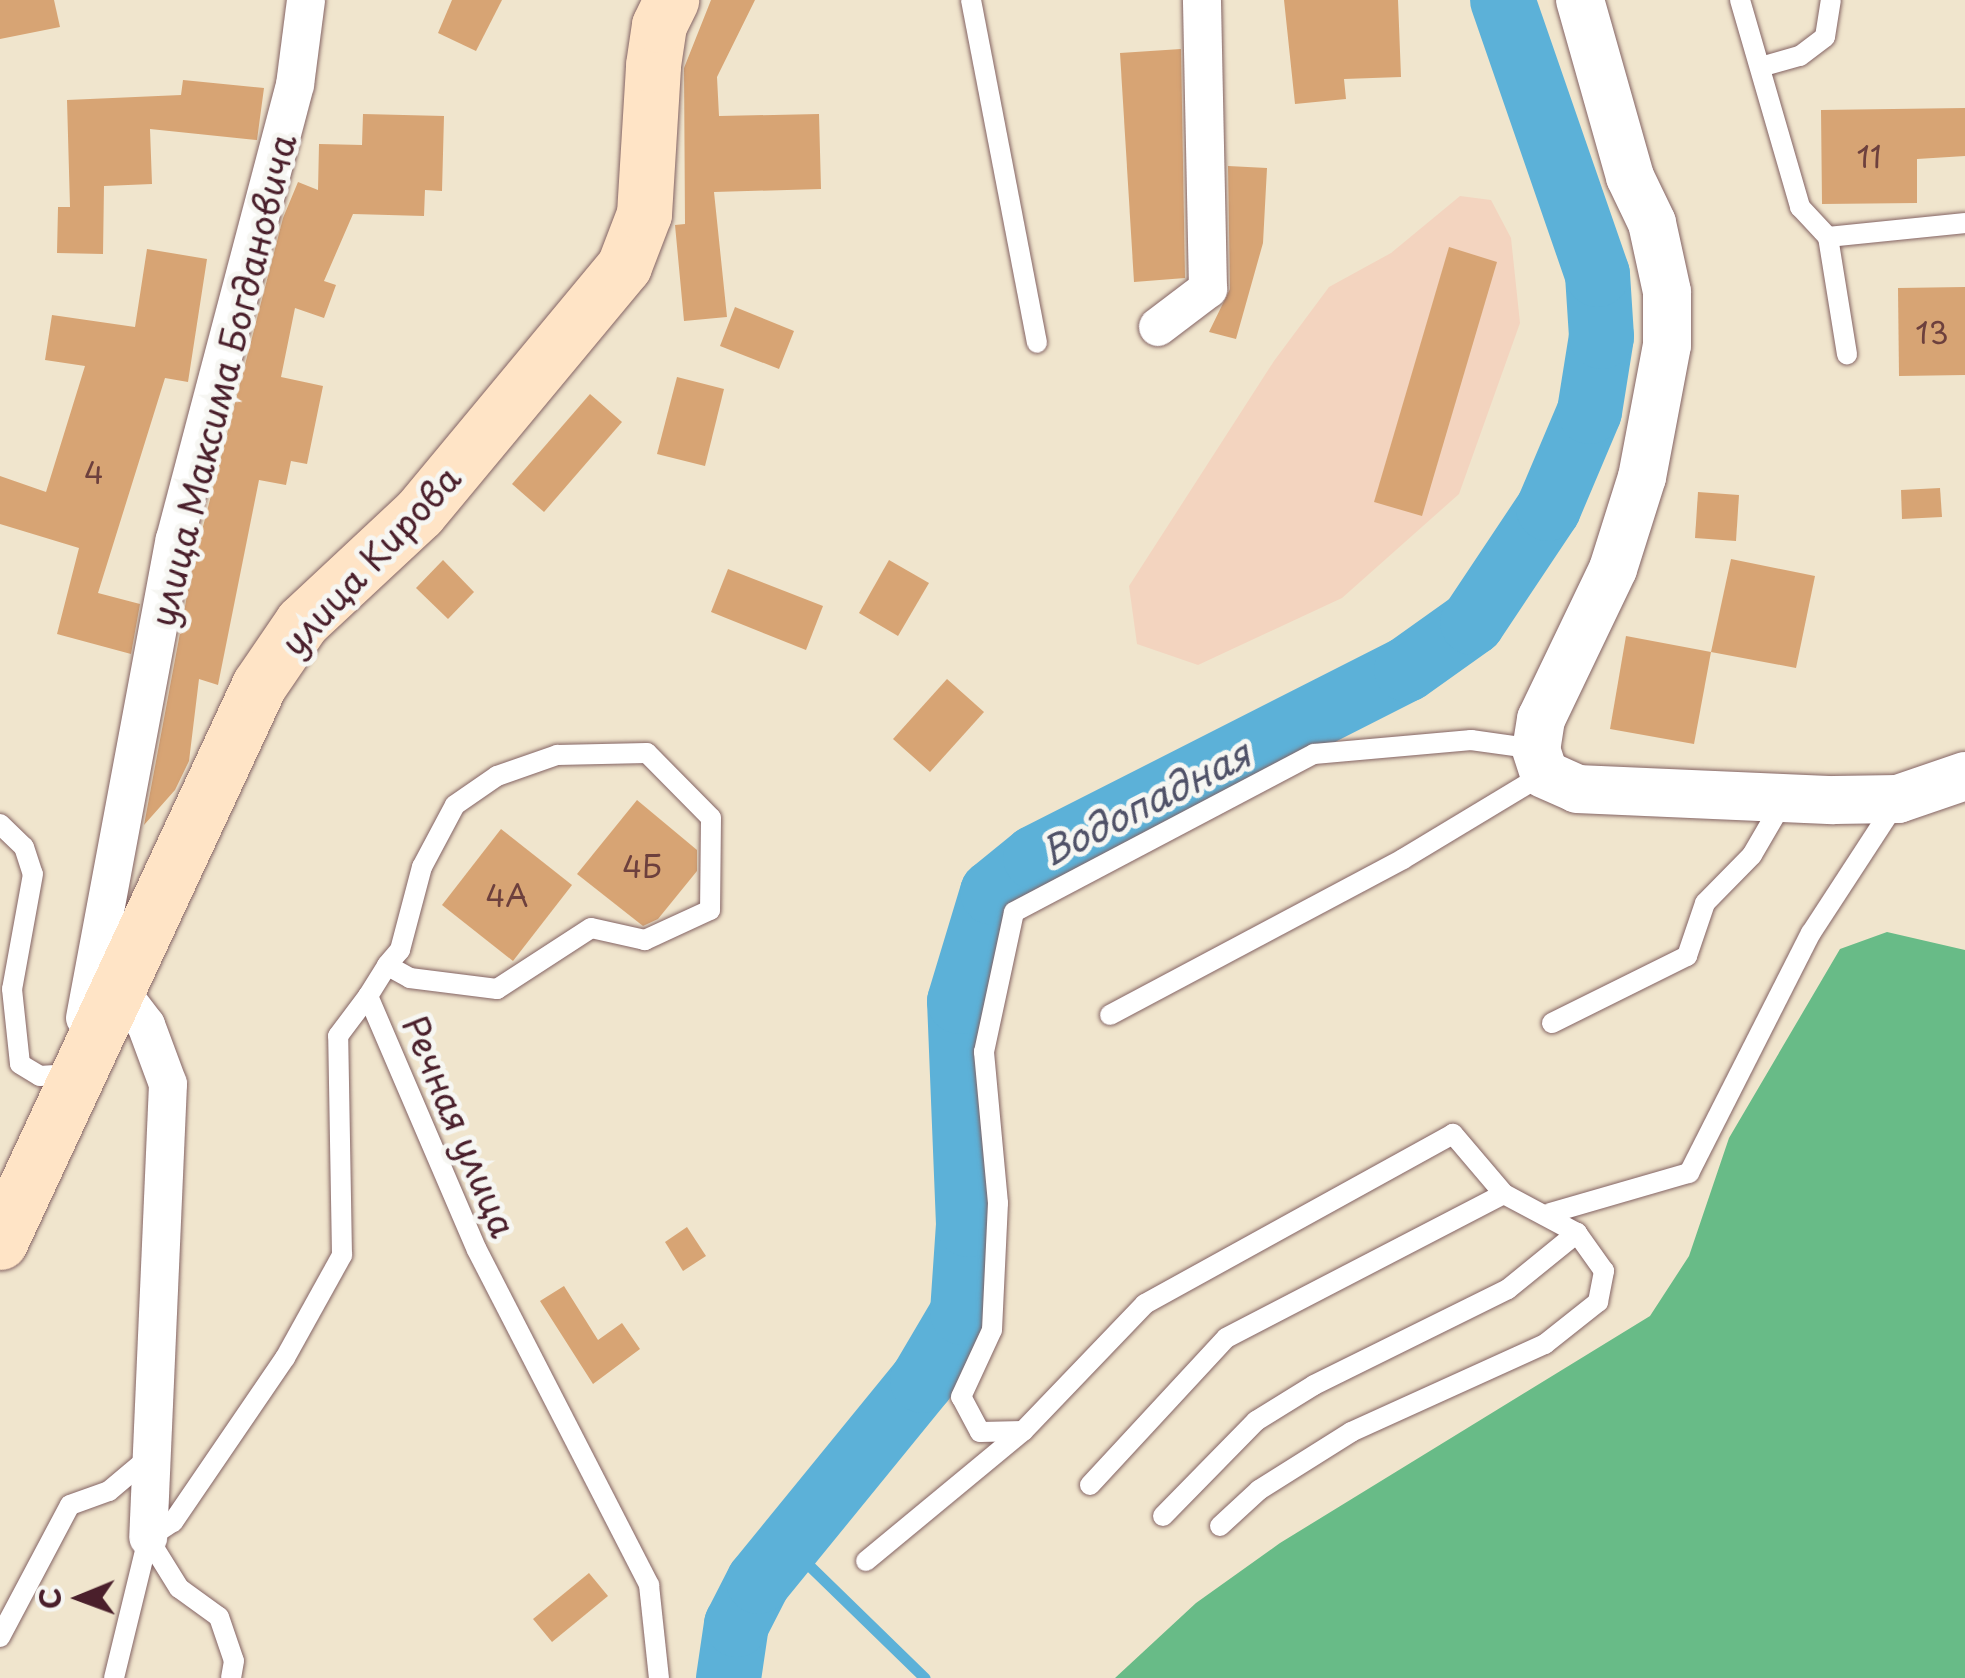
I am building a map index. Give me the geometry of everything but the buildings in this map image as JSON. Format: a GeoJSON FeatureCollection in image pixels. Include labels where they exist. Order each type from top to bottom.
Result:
{"type":"FeatureCollection","features":[{"type":"Feature","properties":{"kind":"main road","name":"улица Кирова"},"geometry":{"type":"LineString","coordinates":[[0,1242],[259,684],[302,622],[419,513],[624,266],[644,214],[653,65],[659,25],[672,0]]}},
{"type":"Feature","properties":{"kind":"main road"},"geometry":{"type":"LineString","coordinates":[[0,1206],[72,1064],[113,995]]}},
{"type":"Feature","properties":{"kind":"street","name":"улица Максима Богдановича"},"geometry":{"type":"LineString","coordinates":[[72,1064],[175,539],[296,85],[306,0]]}},
{"type":"Feature","properties":{"kind":"street"},"geometry":{"type":"LineString","coordinates":[[1158,327],[1208,289],[1202,0]]}},
{"type":"Feature","properties":{"kind":"street"},"geometry":{"type":"LineString","coordinates":[[1580,0],[1630,178],[1652,223],[1666,292],[1668,345],[1642,477],[1613,569],[1540,719],[1540,762],[1577,789],[1898,799],[1955,782]]}},
{"type":"Feature","properties":{"kind":"street"},"geometry":{"type":"LineString","coordinates":[[113,995],[146,1025],[168,1084],[148,1458],[148,1538]]}},
{"type":"Feature","properties":{"kind":"lane"},"geometry":{"type":"LineString","coordinates":[[971,0],[1038,343]]}},
{"type":"Feature","properties":{"kind":"lane"},"geometry":{"type":"LineString","coordinates":[[1740,0],[1764,66],[1800,207],[1828,237],[1847,354]]}},
{"type":"Feature","properties":{"kind":"lane"},"geometry":{"type":"LineString","coordinates":[[1764,66],[1800,56],[1825,37],[1831,0]]}},
{"type":"Feature","properties":{"kind":"lane"},"geometry":{"type":"LineString","coordinates":[[1828,237],[1965,223]]}},
{"type":"Feature","properties":{"kind":"lane"},"geometry":{"type":"LineString","coordinates":[[1023,1431],[980,1432],[962,1398],[992,1330],[998,1203],[984,1052],[1014,912],[1314,754],[1470,740],[1540,762]]}},
{"type":"Feature","properties":{"kind":"lane"},"geometry":{"type":"LineString","coordinates":[[368,996],[387,965],[400,950],[422,867],[455,805],[497,776],[557,755],[647,753],[711,818],[710,910],[645,940],[591,928],[497,990],[410,978],[387,965]]}},
{"type":"Feature","properties":{"kind":"lane"},"geometry":{"type":"LineString","coordinates":[[1110,1015],[1403,859],[1540,762]]}},
{"type":"Feature","properties":{"kind":"lane"},"geometry":{"type":"LineString","coordinates":[[1552,1023],[1687,956],[1705,903],[1752,855],[1785,798]]}},
{"type":"Feature","properties":{"kind":"lane"},"geometry":{"type":"LineString","coordinates":[[1550,1213],[1688,1173],[1811,933],[1898,799]]}},
{"type":"Feature","properties":{"kind":"lane"},"geometry":{"type":"LineString","coordinates":[[0,824],[24,848],[33,874],[12,989],[20,1064],[40,1076],[72,1064]]}},
{"type":"Feature","properties":{"kind":"lane","name":"Речная улица"},"geometry":{"type":"LineString","coordinates":[[148,1538],[172,1522],[285,1358],[342,1256],[338,1036],[368,996],[477,1250],[649,1585],[659,1678]]}},
{"type":"Feature","properties":{"kind":"lane"},"geometry":{"type":"LineString","coordinates":[[866,1561],[1023,1431],[1145,1304],[1454,1134],[1504,1194],[1550,1213],[1576,1233],[1604,1271],[1598,1302],[1545,1344],[1351,1432],[1259,1490],[1220,1526]]}},
{"type":"Feature","properties":{"kind":"lane"},"geometry":{"type":"LineString","coordinates":[[1090,1485],[1226,1338],[1504,1194]]}},
{"type":"Feature","properties":{"kind":"lane"},"geometry":{"type":"LineString","coordinates":[[1163,1516],[1256,1421],[1314,1385],[1508,1289],[1576,1233]]}},
{"type":"Feature","properties":{"kind":"lane"},"geometry":{"type":"LineString","coordinates":[[0,1637],[70,1504],[109,1490],[148,1458]]}},
{"type":"Feature","properties":{"kind":"lane"},"geometry":{"type":"LineString","coordinates":[[114,1678],[148,1538]]}},
{"type":"Feature","properties":{"kind":"lane"},"geometry":{"type":"LineString","coordinates":[[148,1538],[178,1588],[219,1617],[234,1661],[231,1678]]}},
{"type":"Feature","properties":{"kind":"shaded area"},"geometry":{"type":"Polygon","coordinates":[[[1460,196],[1491,200],[1511,238],[1520,323],[1459,494],[1342,598],[1198,665],[1137,644],[1129,586],[1274,361],[1329,287],[1391,253],[1460,196]]]}},
{"type":"Feature","properties":{"kind":"green space"},"geometry":{"type":"Polygon","coordinates":[[[1887,932],[1965,950],[1965,1678],[1115,1678],[1196,1603],[1280,1543],[1650,1316],[1689,1256],[1729,1138],[1840,949],[1887,932]]]}},
{"type":"Feature","properties":{"kind":"waterway","name":"Водопадная"},"geometry":{"type":"LineString","coordinates":[[728,1678],[736,1624],[758,1581],[922,1380],[962,1312],[968,1224],[959,1001],[992,892],[1035,857],[1406,669],[1472,622],[1548,508],[1589,411],[1601,336],[1597,274],[1502,0]]}},
{"type":"Feature","properties":{"kind":"waterway"},"geometry":{"type":"LineString","coordinates":[[787,1544],[925,1678]]}}]}
